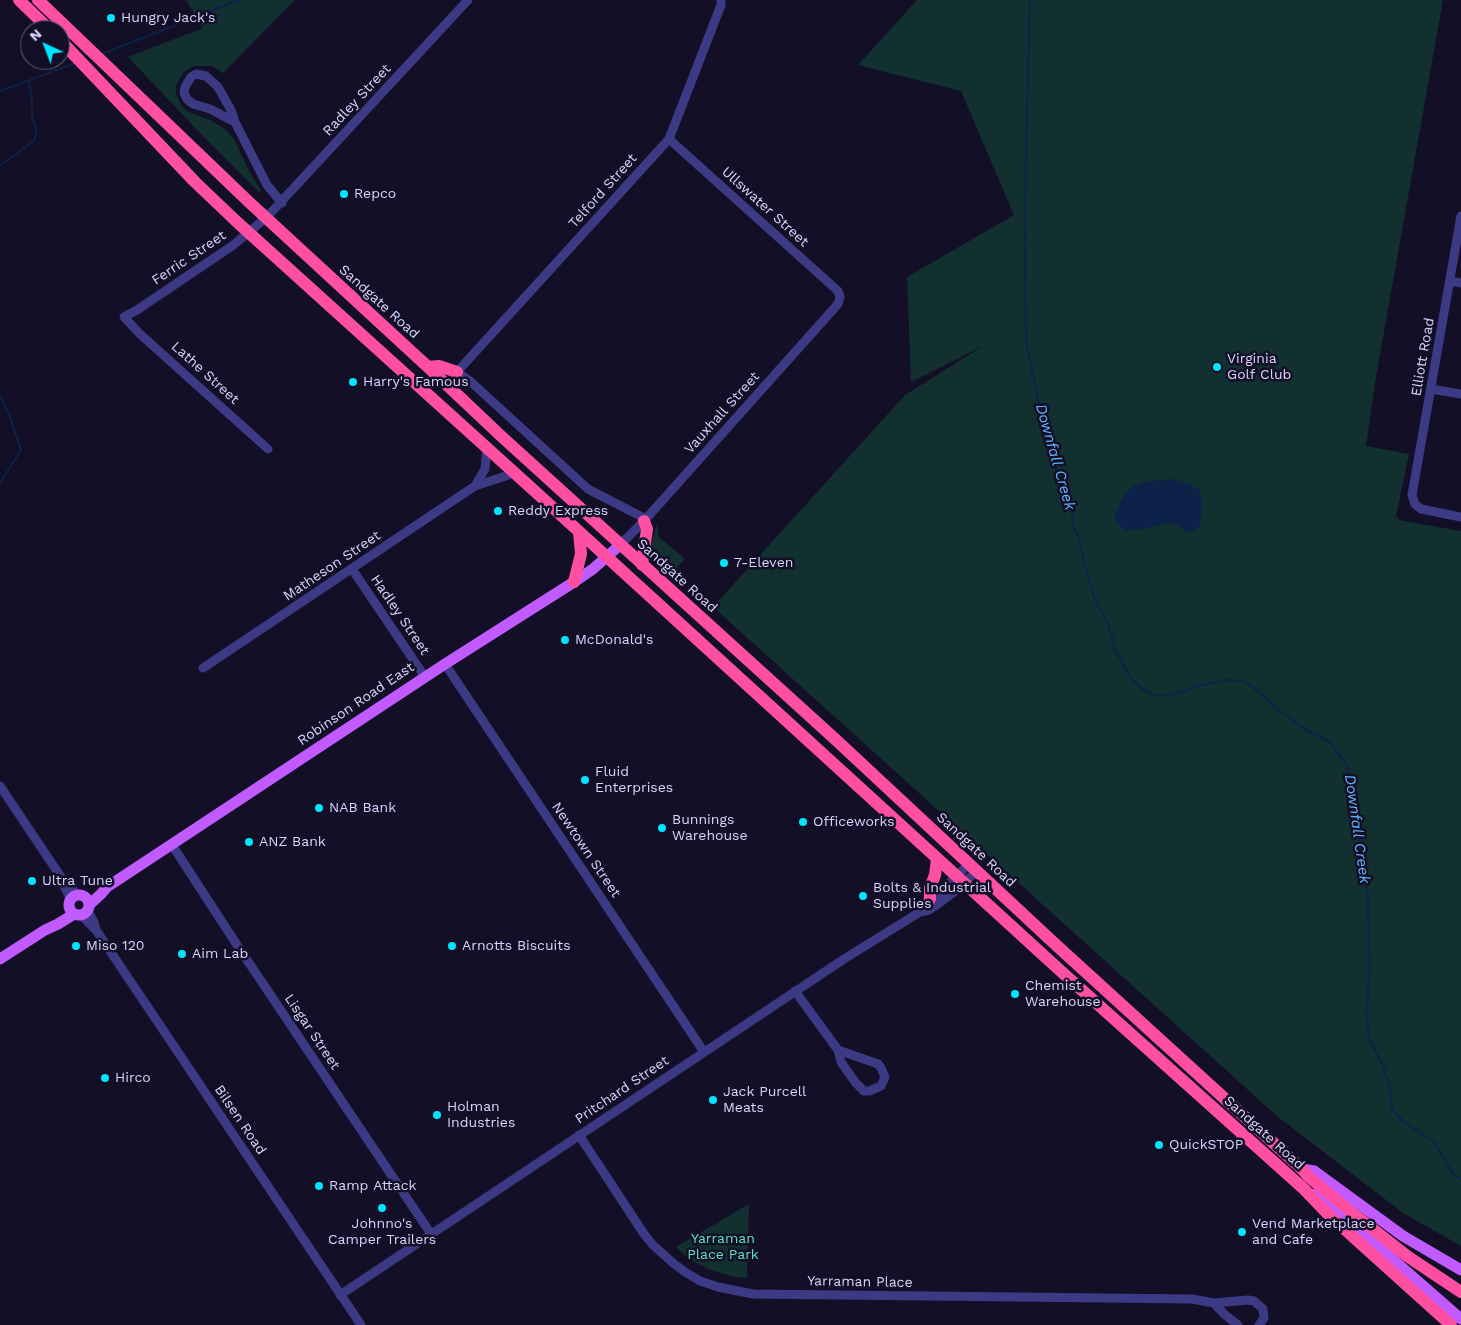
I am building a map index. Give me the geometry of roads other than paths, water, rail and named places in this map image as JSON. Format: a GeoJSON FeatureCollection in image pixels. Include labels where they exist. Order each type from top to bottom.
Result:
{"type":"FeatureCollection","features":[{"type":"Feature","properties":{"kind":"highway"},"geometry":{"type":"LineString","coordinates":[[19,0],[40,20]]}},
{"type":"Feature","properties":{"kind":"highway","name":"Sandgate Road"},"geometry":{"type":"LineString","coordinates":[[38,0],[266,218],[428,366],[501,436],[835,739],[1309,1177],[1407,1256],[1461,1292]]}},
{"type":"Feature","properties":{"kind":"highway","name":"Sandgate Road"},"geometry":{"type":"LineString","coordinates":[[70,50],[194,182],[249,233],[1452,1325]]}},
{"type":"Feature","properties":{"kind":"highway"},"geometry":{"type":"LineString","coordinates":[[428,366],[439,366],[457,372]]}},
{"type":"Feature","properties":{"kind":"highway"},"geometry":{"type":"LineString","coordinates":[[642,565],[647,529],[645,520]]}},
{"type":"Feature","properties":{"kind":"highway"},"geometry":{"type":"LineString","coordinates":[[574,582],[581,554],[579,532]]}},
{"type":"Feature","properties":{"kind":"highway"},"geometry":{"type":"LineString","coordinates":[[930,899],[930,888],[935,875],[937,859]]}},
{"type":"Feature","properties":{"kind":"main road","name":"Robinson Road East"},"geometry":{"type":"LineString","coordinates":[[0,959],[45,930],[58,924],[99,888],[107,887],[425,677],[574,582],[620,545]]}},
{"type":"Feature","properties":{"kind":"main road","name":"Sandgate Road"},"geometry":{"type":"LineString","coordinates":[[1302,1169],[1314,1171],[1403,1236],[1461,1270]]}},
{"type":"Feature","properties":{"kind":"main road","name":"Sandgate Road"},"geometry":{"type":"LineString","coordinates":[[1304,1189],[1316,1195],[1461,1318]]}},
{"type":"Feature","properties":{"kind":"street","name":"Radley Street"},"geometry":{"type":"LineString","coordinates":[[266,218],[282,203],[468,0]]}},
{"type":"Feature","properties":{"kind":"street","name":"Telford Street"},"geometry":{"type":"LineString","coordinates":[[457,372],[669,139],[721,5],[721,0]]}},
{"type":"Feature","properties":{"kind":"street"},"geometry":{"type":"LineString","coordinates":[[235,122],[193,104],[187,99],[184,93],[190,77],[201,74],[212,80],[226,101],[267,185],[282,203]]}},
{"type":"Feature","properties":{"kind":"street","name":"Ullswater Street"},"geometry":{"type":"LineString","coordinates":[[669,139],[838,291],[840,297]]}},
{"type":"Feature","properties":{"kind":"street","name":"Elliott Road"},"geometry":{"type":"LineString","coordinates":[[1461,216],[1412,495],[1414,502],[1419,508],[1461,517]]}},
{"type":"Feature","properties":{"kind":"street","name":"Ferric Street"},"geometry":{"type":"LineString","coordinates":[[124,317],[249,233],[266,218]]}},
{"type":"Feature","properties":{"kind":"street"},"geometry":{"type":"LineString","coordinates":[[1450,281],[1461,283]]}},
{"type":"Feature","properties":{"kind":"street","name":"Vauxhall Street"},"geometry":{"type":"LineString","coordinates":[[620,545],[645,520],[838,304],[840,297]]}},
{"type":"Feature","properties":{"kind":"street","name":"Lathe Street"},"geometry":{"type":"LineString","coordinates":[[124,317],[140,334],[268,449]]}},
{"type":"Feature","properties":{"kind":"street","name":"Sandgate Road"},"geometry":{"type":"LineString","coordinates":[[457,372],[470,381],[588,489],[645,520]]}},
{"type":"Feature","properties":{"kind":"street"},"geometry":{"type":"LineString","coordinates":[[1431,389],[1461,394]]}},
{"type":"Feature","properties":{"kind":"street"},"geometry":{"type":"LineString","coordinates":[[475,486],[485,469],[487,448]]}},
{"type":"Feature","properties":{"kind":"street","name":"Matheson Street"},"geometry":{"type":"LineString","coordinates":[[203,668],[475,486],[514,473]]}},
{"type":"Feature","properties":{"kind":"street","name":"Hadley Street"},"geometry":{"type":"LineString","coordinates":[[352,569],[425,677]]}},
{"type":"Feature","properties":{"kind":"street","name":"Newtown Street"},"geometry":{"type":"LineString","coordinates":[[445,664],[704,1052]]}},
{"type":"Feature","properties":{"kind":"street","name":"Bilsen Road"},"geometry":{"type":"LineString","coordinates":[[0,786],[60,877],[62,884],[94,922],[96,930],[361,1325]]}},
{"type":"Feature","properties":{"kind":"street","name":"Lisgar Street"},"geometry":{"type":"LineString","coordinates":[[172,844],[239,948],[431,1234]]}},
{"type":"Feature","properties":{"kind":"street","name":"Pritchard Street"},"geometry":{"type":"LineString","coordinates":[[340,1295],[844,959],[920,912],[929,910],[942,902],[973,868]]}},
{"type":"Feature","properties":{"kind":"street","name":"Pritchard Street"},"geometry":{"type":"LineString","coordinates":[[920,912],[924,904],[930,899],[961,880]]}},
{"type":"Feature","properties":{"kind":"street"},"geometry":{"type":"LineString","coordinates":[[796,991],[838,1050],[841,1062],[860,1088],[869,1092],[881,1086],[885,1077],[878,1064],[838,1050]]}},
{"type":"Feature","properties":{"kind":"street","name":"Yarraman Place"},"geometry":{"type":"LineString","coordinates":[[579,1135],[653,1245],[685,1272],[700,1281],[718,1287],[752,1294],[1192,1300],[1214,1302],[1227,1300],[1254,1301],[1261,1306],[1264,1314],[1259,1325]]}},
{"type":"Feature","properties":{"kind":"street"},"geometry":{"type":"LineString","coordinates":[[1214,1302],[1224,1314],[1238,1325]]}},
{"type":"Feature","properties":{"kind":"water"},"geometry":{"type":"Polygon","coordinates":[[[1173,479],[1189,484],[1198,489],[1202,495],[1201,523],[1196,530],[1188,532],[1175,524],[1163,523],[1149,528],[1126,531],[1119,526],[1115,519],[1115,513],[1125,494],[1132,487],[1144,482],[1173,479]]]}},
{"type":"Feature","properties":{"kind":"waterway"},"geometry":{"type":"LineString","coordinates":[[102,54],[239,0]]}},
{"type":"Feature","properties":{"kind":"waterway","name":"Downfall Creek"},"geometry":{"type":"LineString","coordinates":[[1030,0],[1026,147],[1026,342],[1042,417],[1060,482],[1072,507],[1073,525],[1078,536],[1095,600],[1108,623],[1115,649],[1130,677],[1141,688],[1157,696],[1176,694],[1198,686],[1227,680],[1244,681],[1306,730],[1330,742],[1348,767],[1355,797],[1368,903],[1370,969],[1366,1015],[1369,1040],[1381,1061],[1390,1087],[1392,1110],[1404,1122],[1434,1142],[1454,1175],[1461,1179]]}},
{"type":"Feature","properties":{"kind":"waterway"},"geometry":{"type":"LineString","coordinates":[[0,91],[76,63]]}},
{"type":"Feature","properties":{"kind":"waterway"},"geometry":{"type":"LineString","coordinates":[[0,165],[34,140],[37,132],[32,117],[29,81]]}},
{"type":"Feature","properties":{"kind":"waterway"},"geometry":{"type":"LineString","coordinates":[[0,395],[9,414],[21,450],[0,483]]}},
{"type":"Feature","properties":{"kind":"place","name":"Hungry Jack's"},"geometry":{"type":"Point","coordinates":[111,18]}},
{"type":"Feature","properties":{"kind":"place","name":"Repco"},"geometry":{"type":"Point","coordinates":[344,194]}},
{"type":"Feature","properties":{"kind":"place","name":"Virginia Golf Club"},"geometry":{"type":"Point","coordinates":[1217,367]}},
{"type":"Feature","properties":{"kind":"place","name":"Harry's Famous"},"geometry":{"type":"Point","coordinates":[353,382]}},
{"type":"Feature","properties":{"kind":"place","name":"Reddy Express"},"geometry":{"type":"Point","coordinates":[498,511]}},
{"type":"Feature","properties":{"kind":"place","name":"7-Eleven"},"geometry":{"type":"Point","coordinates":[724,563]}},
{"type":"Feature","properties":{"kind":"place","name":"McDonald's"},"geometry":{"type":"Point","coordinates":[565,640]}},
{"type":"Feature","properties":{"kind":"place","name":"Fluid Enterprises"},"geometry":{"type":"Point","coordinates":[585,780]}},
{"type":"Feature","properties":{"kind":"place","name":"NAB Bank"},"geometry":{"type":"Point","coordinates":[319,808]}},
{"type":"Feature","properties":{"kind":"place","name":"Officeworks"},"geometry":{"type":"Point","coordinates":[803,822]}},
{"type":"Feature","properties":{"kind":"place","name":"Bunnings Warehouse"},"geometry":{"type":"Point","coordinates":[662,828]}},
{"type":"Feature","properties":{"kind":"place","name":"ANZ Bank"},"geometry":{"type":"Point","coordinates":[249,842]}},
{"type":"Feature","properties":{"kind":"place","name":"Ultra Tune"},"geometry":{"type":"Point","coordinates":[32,881]}},
{"type":"Feature","properties":{"kind":"place","name":"Bolts & Industrial Supplies"},"geometry":{"type":"Point","coordinates":[863,896]}},
{"type":"Feature","properties":{"kind":"place","name":"Miso 120"},"geometry":{"type":"Point","coordinates":[76,946]}},
{"type":"Feature","properties":{"kind":"place","name":"Arnotts Biscuits"},"geometry":{"type":"Point","coordinates":[452,946]}},
{"type":"Feature","properties":{"kind":"place","name":"Aim Lab"},"geometry":{"type":"Point","coordinates":[182,954]}},
{"type":"Feature","properties":{"kind":"place","name":"Chemist Warehouse"},"geometry":{"type":"Point","coordinates":[1015,994]}},
{"type":"Feature","properties":{"kind":"place","name":"Hirco"},"geometry":{"type":"Point","coordinates":[105,1078]}},
{"type":"Feature","properties":{"kind":"place","name":"Jack Purcell Meats"},"geometry":{"type":"Point","coordinates":[713,1100]}},
{"type":"Feature","properties":{"kind":"place","name":"Holman Industries"},"geometry":{"type":"Point","coordinates":[437,1115]}},
{"type":"Feature","properties":{"kind":"place","name":"QuickSTOP"},"geometry":{"type":"Point","coordinates":[1159,1145]}},
{"type":"Feature","properties":{"kind":"place","name":"Ramp Attack"},"geometry":{"type":"Point","coordinates":[319,1186]}},
{"type":"Feature","properties":{"kind":"place","name":"Johnno's Camper Trailers"},"geometry":{"type":"Point","coordinates":[382,1208]}},
{"type":"Feature","properties":{"kind":"place","name":"Vend Marketplace and Cafe"},"geometry":{"type":"Point","coordinates":[1242,1232]}},
{"type":"Feature","properties":{"kind":"park label","name":"Yarraman Place Park"},"geometry":{"type":"Point","coordinates":[723,1248]}}]}
